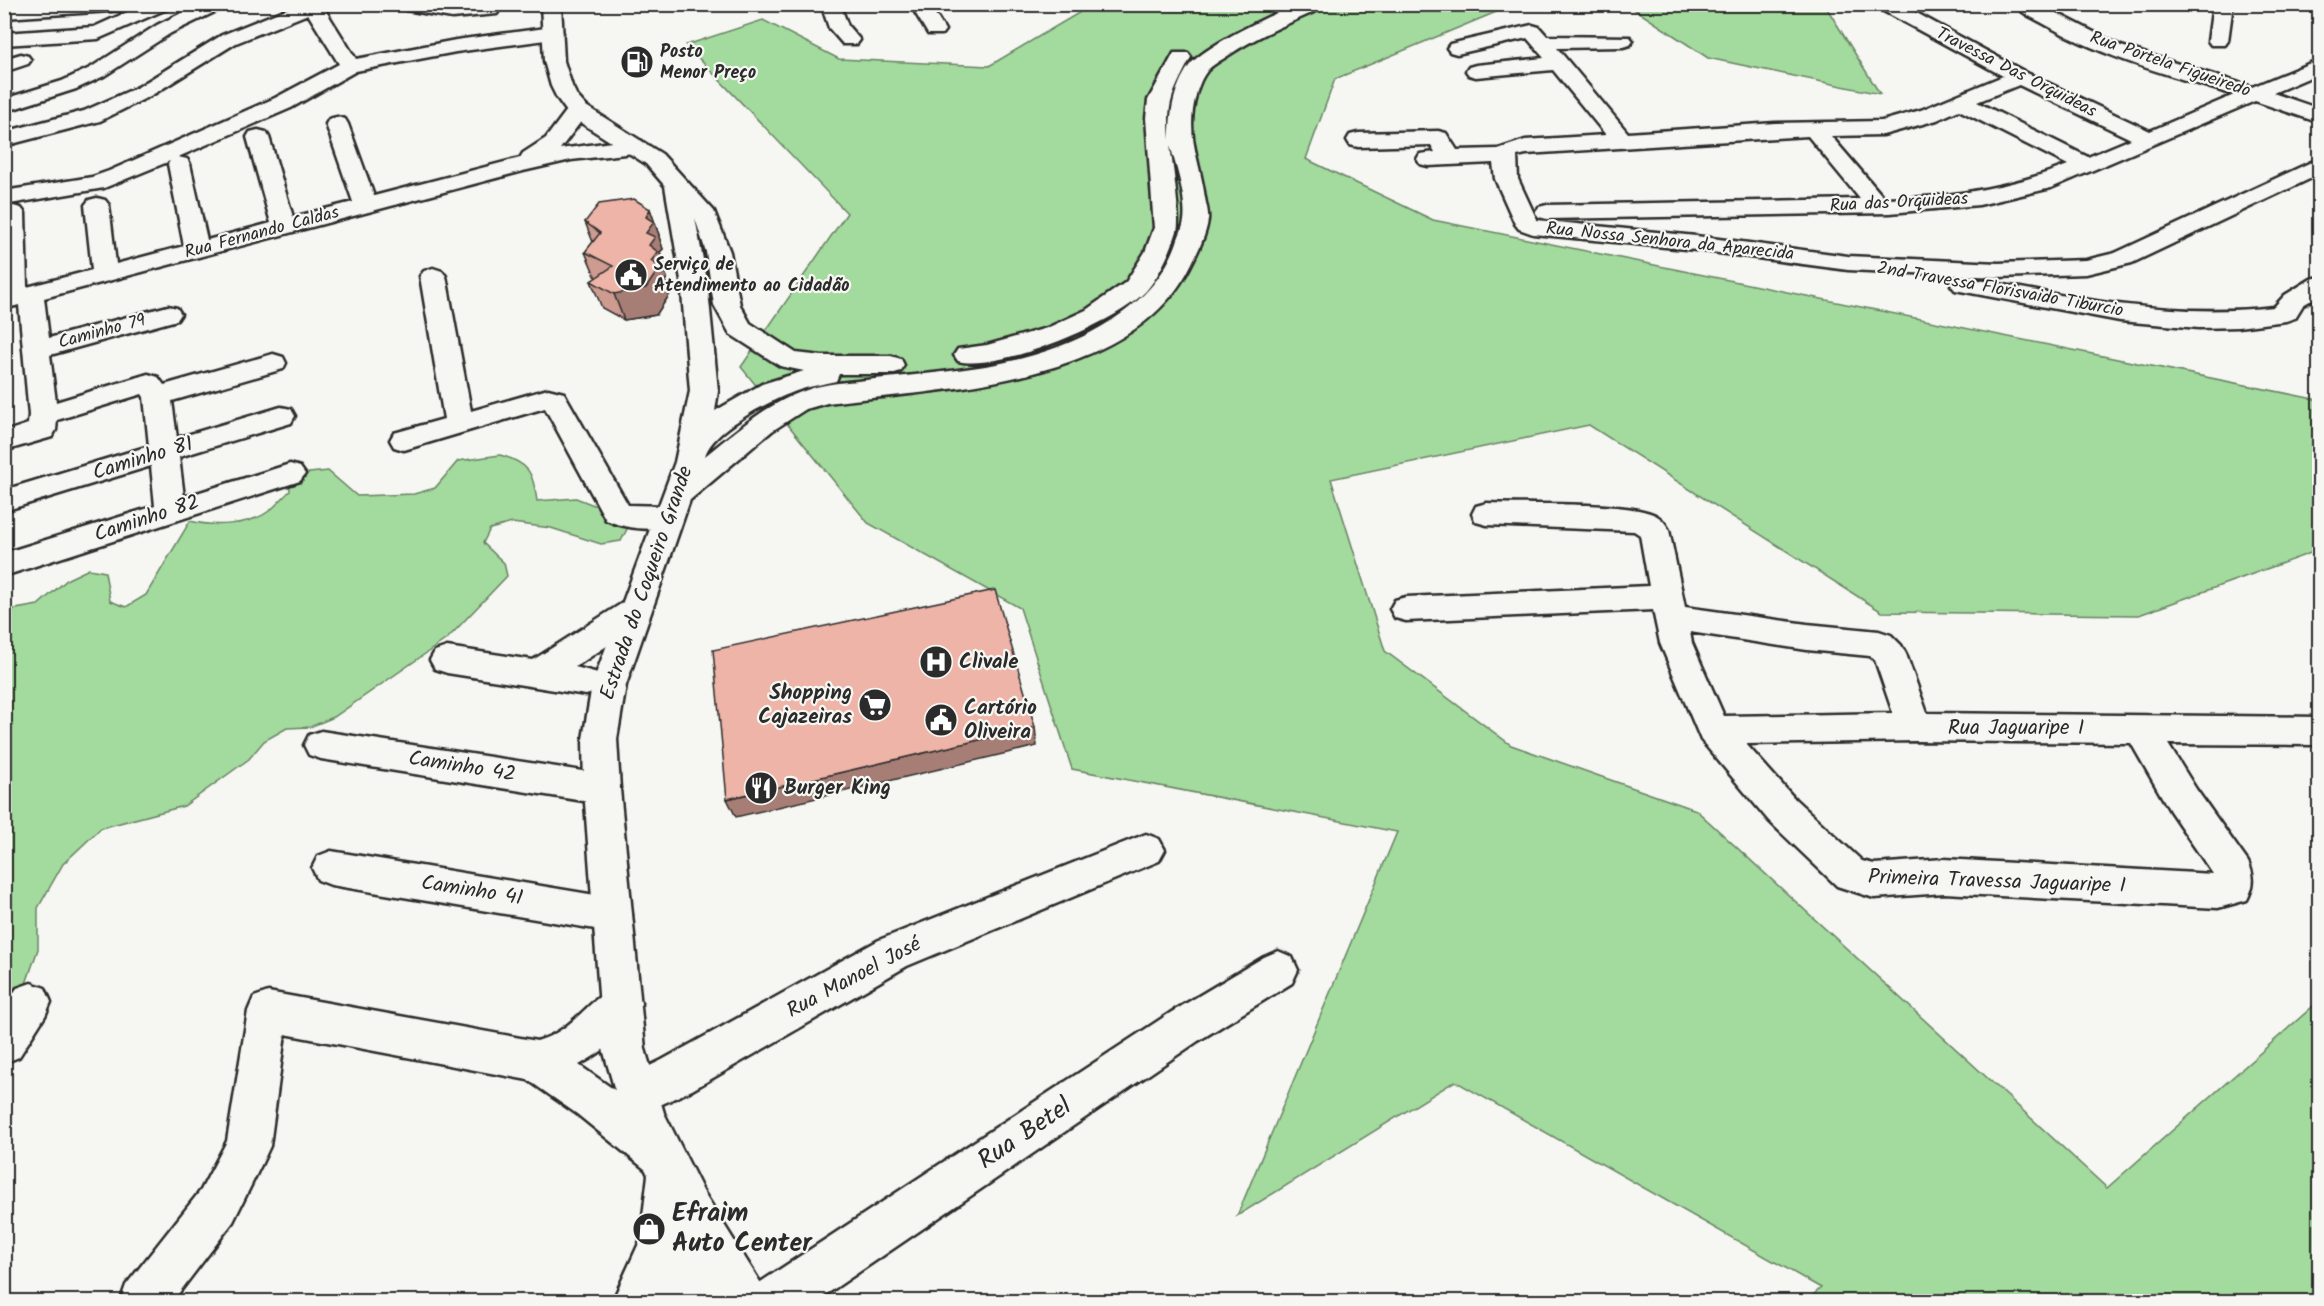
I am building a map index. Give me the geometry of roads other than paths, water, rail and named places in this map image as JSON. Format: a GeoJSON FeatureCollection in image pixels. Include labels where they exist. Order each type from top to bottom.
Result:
{"type":"FeatureCollection","features":[{"type":"Feature","properties":{"kind":"street"},"geometry":{"type":"LineString","coordinates":[[4,12],[126,4]]}},
{"type":"Feature","properties":{"kind":"street"},"geometry":{"type":"LineString","coordinates":[[4,39],[98,33],[162,4]]}},
{"type":"Feature","properties":{"kind":"street"},"geometry":{"type":"LineString","coordinates":[[4,106],[69,85],[97,72],[164,29],[216,4]]}},
{"type":"Feature","properties":{"kind":"street"},"geometry":{"type":"LineString","coordinates":[[406,4],[469,13],[490,10],[494,4]]}},
{"type":"Feature","properties":{"kind":"street"},"geometry":{"type":"LineString","coordinates":[[551,4],[554,68],[558,83],[566,98],[578,111],[634,146],[667,171],[677,186],[706,216],[718,252],[727,305],[739,328],[789,360],[822,364],[891,365]]}},
{"type":"Feature","properties":{"kind":"street"},"geometry":{"type":"LineString","coordinates":[[830,4],[839,28],[850,40]]}},
{"type":"Feature","properties":{"kind":"street"},"geometry":{"type":"LineString","coordinates":[[919,4],[935,30]]}},
{"type":"Feature","properties":{"kind":"street"},"geometry":{"type":"LineString","coordinates":[[694,441],[754,397],[784,384],[891,365],[988,353],[1056,334],[1095,316],[1136,287],[1157,252],[1166,228],[1157,118],[1159,100],[1181,57],[1216,30],[1276,4]]}},
{"type":"Feature","properties":{"kind":"street"},"geometry":{"type":"LineString","coordinates":[[404,440],[548,398],[554,399],[617,512],[628,517],[672,506],[762,424],[796,403],[824,394],[978,376],[1031,366],[1073,351],[1123,324],[1152,303],[1173,276],[1186,251],[1196,220],[1192,185],[1181,143],[1181,111],[1188,87],[1199,67],[1245,35],[1316,4]]}},
{"type":"Feature","properties":{"kind":"street","name":"Travessa Das Orquideas"},"geometry":{"type":"LineString","coordinates":[[1885,4],[2020,77],[2149,139]]}},
{"type":"Feature","properties":{"kind":"street","name":"Rua Portela Figueiredo"},"geometry":{"type":"LineString","coordinates":[[2024,4],[2112,49],[2283,102],[2319,117]]}},
{"type":"Feature","properties":{"kind":"street"},"geometry":{"type":"LineString","coordinates":[[2218,41],[2223,4]]}},
{"type":"Feature","properties":{"kind":"street"},"geometry":{"type":"LineString","coordinates":[[4,139],[59,127],[118,105],[169,77],[229,39],[315,5],[350,66]]}},
{"type":"Feature","properties":{"kind":"street"},"geometry":{"type":"LineString","coordinates":[[1456,48],[1532,31],[1621,139]]}},
{"type":"Feature","properties":{"kind":"street"},"geometry":{"type":"LineString","coordinates":[[4,441],[42,430],[36,350],[17,298],[9,206],[117,176],[283,103],[350,66],[456,46],[553,33]]}},
{"type":"Feature","properties":{"kind":"street"},"geometry":{"type":"LineString","coordinates":[[1541,42],[1623,41]]}},
{"type":"Feature","properties":{"kind":"street"},"geometry":{"type":"LineString","coordinates":[[1476,71],[1558,63]]}},
{"type":"Feature","properties":{"kind":"street","name":"Rua das Orquideas"},"geometry":{"type":"LineString","coordinates":[[1524,212],[1878,206],[1929,204],[2002,194],[2043,183],[2087,166],[2319,65]]}},
{"type":"Feature","properties":{"kind":"street"},"geometry":{"type":"LineString","coordinates":[[1427,159],[1504,156],[1513,149],[1621,139],[1814,129],[1884,128],[1911,121],[2020,77]]}},
{"type":"Feature","properties":{"kind":"street"},"geometry":{"type":"LineString","coordinates":[[1960,102],[2087,166]]}},
{"type":"Feature","properties":{"kind":"street"},"geometry":{"type":"LineString","coordinates":[[562,148],[578,111]]}},
{"type":"Feature","properties":{"kind":"street"},"geometry":{"type":"LineString","coordinates":[[337,124],[366,205]]}},
{"type":"Feature","properties":{"kind":"street"},"geometry":{"type":"LineString","coordinates":[[1814,129],[1878,206]]}},
{"type":"Feature","properties":{"kind":"street"},"geometry":{"type":"LineString","coordinates":[[258,137],[284,226]]}},
{"type":"Feature","properties":{"kind":"street"},"geometry":{"type":"LineString","coordinates":[[1358,140],[1438,138],[1450,157]]}},
{"type":"Feature","properties":{"kind":"street","name":"Rua Fernando Caldas"},"geometry":{"type":"LineString","coordinates":[[17,298],[519,165],[562,148],[634,146]]}},
{"type":"Feature","properties":{"kind":"street","name":"Rua Nossa Senhora da Aparecida"},"geometry":{"type":"LineString","coordinates":[[1504,156],[1509,186],[1524,212],[1527,224],[1533,227],[1706,244],[1848,263],[1998,270],[2086,267],[2123,258],[2314,173]]}},
{"type":"Feature","properties":{"kind":"street"},"geometry":{"type":"LineString","coordinates":[[179,164],[197,250]]}},
{"type":"Feature","properties":{"kind":"street","name":"Estrada do Coqueiro Grande"},"geometry":{"type":"LineString","coordinates":[[677,186],[694,280],[704,391],[694,441],[605,702],[600,739],[602,789],[624,1048],[636,1095],[666,1164],[714,1252],[745,1302]]}},
{"type":"Feature","properties":{"kind":"street"},"geometry":{"type":"LineString","coordinates":[[97,205],[105,274]]}},
{"type":"Feature","properties":{"kind":"street","name":"2nd Travessa Florisvaido Tiburcio"},"geometry":{"type":"LineString","coordinates":[[1848,263],[2110,312],[2217,320],[2277,315],[2286,312],[2294,300],[2319,284]]}},
{"type":"Feature","properties":{"kind":"street"},"geometry":{"type":"LineString","coordinates":[[433,276],[459,425]]}},
{"type":"Feature","properties":{"kind":"street","name":"Caminho 79"},"geometry":{"type":"LineString","coordinates":[[36,350],[168,314]]}},
{"type":"Feature","properties":{"kind":"street"},"geometry":{"type":"LineString","coordinates":[[158,396],[273,363]]}},
{"type":"Feature","properties":{"kind":"street"},"geometry":{"type":"LineString","coordinates":[[42,415],[148,383],[158,396],[171,512]]}},
{"type":"Feature","properties":{"kind":"street","name":"Caminho 81"},"geometry":{"type":"LineString","coordinates":[[4,501],[281,416]]}},
{"type":"Feature","properties":{"kind":"street","name":"Caminho 82"},"geometry":{"type":"LineString","coordinates":[[4,565],[290,474]]}},
{"type":"Feature","properties":{"kind":"street","name":"Primeira Travessa Jaguaripe I"},"geometry":{"type":"LineString","coordinates":[[1487,514],[1631,519],[1654,530],[1679,653],[1713,730],[1782,810],[1850,874],[1861,879],[1891,880],[1944,876],[2218,891],[2234,888],[2235,874],[2183,800],[2140,729]]}},
{"type":"Feature","properties":{"kind":"street"},"geometry":{"type":"LineString","coordinates":[[1406,609],[1669,608],[1724,623],[1808,637],[1880,644],[1888,654],[1915,727]]}},
{"type":"Feature","properties":{"kind":"street"},"geometry":{"type":"LineString","coordinates":[[538,674],[635,611]]}},
{"type":"Feature","properties":{"kind":"street"},"geometry":{"type":"LineString","coordinates":[[447,660],[586,682]]}},
{"type":"Feature","properties":{"kind":"street","name":"Rua Jaguaripe I"},"geometry":{"type":"LineString","coordinates":[[1713,730],[1915,727],[2319,731]]}},
{"type":"Feature","properties":{"kind":"street","name":"Caminho 42"},"geometry":{"type":"LineString","coordinates":[[321,745],[602,789]]}},
{"type":"Feature","properties":{"kind":"street","name":"Rua Manoel José"},"geometry":{"type":"LineString","coordinates":[[636,1095],[687,1069],[893,952],[1146,850]]}},
{"type":"Feature","properties":{"kind":"street","name":"Caminho 41"},"geometry":{"type":"LineString","coordinates":[[331,868],[613,915]]}},
{"type":"Feature","properties":{"kind":"street","name":"Rua Betel"},"geometry":{"type":"LineString","coordinates":[[773,1302],[1184,1028],[1278,970]]}},
{"type":"Feature","properties":{"kind":"street"},"geometry":{"type":"LineString","coordinates":[[4,1043],[31,1002]]}},
{"type":"Feature","properties":{"kind":"street"},"geometry":{"type":"LineString","coordinates":[[143,1302],[218,1206],[248,1146],[268,1011],[537,1061],[556,1057],[574,1047],[597,1030],[621,1003]]}},
{"type":"Feature","properties":{"kind":"street"},"geometry":{"type":"LineString","coordinates":[[537,1061],[592,1099],[666,1164],[663,1241],[653,1268],[648,1301]]}},
{"type":"Feature","properties":{"kind":"street"},"geometry":{"type":"LineString","coordinates":[[648,1301],[714,1252]]}},
{"type":"Feature","properties":{"kind":"place","name":"Posto Menor Preço"},"geometry":{"type":"Point","coordinates":[637,62]}},
{"type":"Feature","properties":{"kind":"place","name":"Serviço de Atendimento ao Cidadão"},"geometry":{"type":"Point","coordinates":[631,275]}},
{"type":"Feature","properties":{"kind":"place","name":"Clivale"},"geometry":{"type":"Point","coordinates":[936,662]}},
{"type":"Feature","properties":{"kind":"place","name":"Shopping Cajazeiras"},"geometry":{"type":"Point","coordinates":[875,705]}},
{"type":"Feature","properties":{"kind":"place","name":"Cartório Oliveira"},"geometry":{"type":"Point","coordinates":[941,720]}},
{"type":"Feature","properties":{"kind":"place","name":"Burger King"},"geometry":{"type":"Point","coordinates":[761,788]}},
{"type":"Feature","properties":{"kind":"place","name":"Efraim Auto Center"},"geometry":{"type":"Point","coordinates":[649,1229]}}]}
